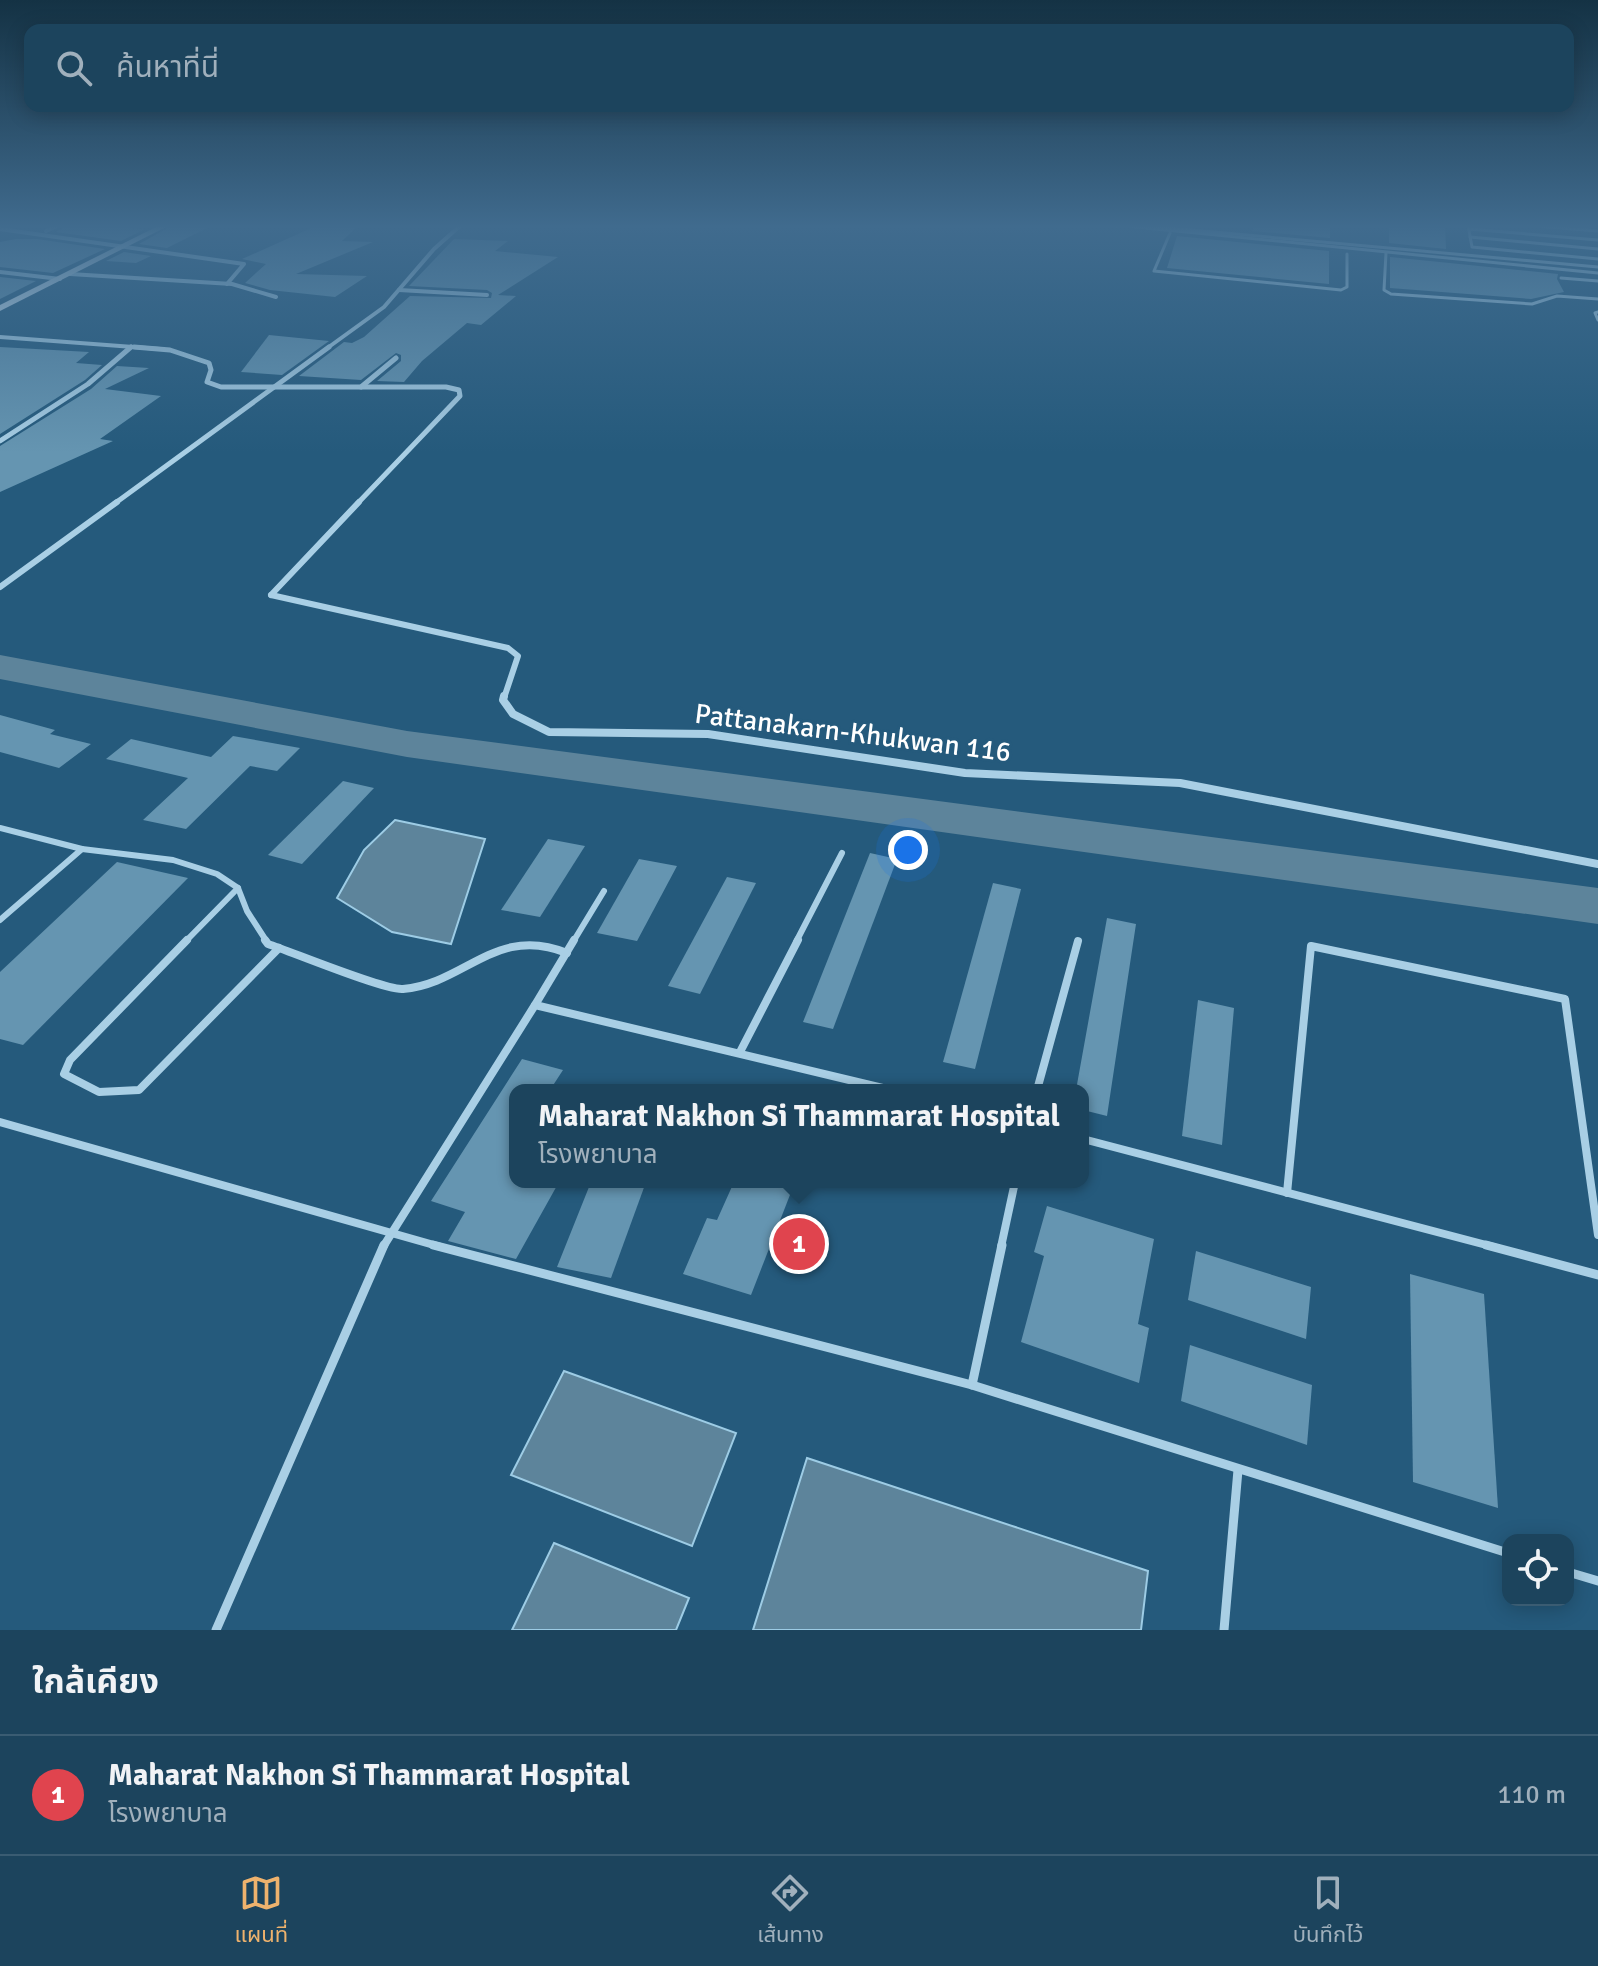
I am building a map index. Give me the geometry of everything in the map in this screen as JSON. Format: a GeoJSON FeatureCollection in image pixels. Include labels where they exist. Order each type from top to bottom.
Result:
{"type":"FeatureCollection","features":[{"type":"Feature","properties":{"kind":"street"},"geometry":{"type":"LineString","coordinates":[[0,587],[389,301]]}},
{"type":"Feature","properties":{"kind":"street"},"geometry":{"type":"LineString","coordinates":[[0,337],[170,350],[209,363],[211,370],[207,382],[221,387],[361,387],[396,358]]}},
{"type":"Feature","properties":{"kind":"street"},"geometry":{"type":"LineString","coordinates":[[0,441],[88,384],[131,347]]}},
{"type":"Feature","properties":{"kind":"street","name":"Pattanakarn-Khukwan 116"},"geometry":{"type":"LineString","coordinates":[[361,387],[446,387],[459,390],[460,396],[271,595],[508,648],[518,656],[503,700],[513,714],[549,732],[708,734],[965,773],[1180,783],[1598,864]]}},
{"type":"Feature","properties":{"kind":"lane"},"geometry":{"type":"LineString","coordinates":[[1491,301],[1532,304],[1541,301]]}},
{"type":"Feature","properties":{"kind":"lane"},"geometry":{"type":"LineString","coordinates":[[1598,312],[1595,313],[1598,320]]}},
{"type":"Feature","properties":{"kind":"lane"},"geometry":{"type":"LineString","coordinates":[[0,828],[82,849],[173,860],[217,874],[238,888],[247,911],[268,944],[399,990],[424,986],[495,950],[545,944],[567,953]]}},
{"type":"Feature","properties":{"kind":"lane"},"geometry":{"type":"LineString","coordinates":[[0,920],[82,849]]}},
{"type":"Feature","properties":{"kind":"lane"},"geometry":{"type":"LineString","coordinates":[[740,1052],[842,853]]}},
{"type":"Feature","properties":{"kind":"lane"},"geometry":{"type":"LineString","coordinates":[[238,888],[70,1060],[64,1074],[93,1093],[117,1096],[139,1090],[279,948]]}},
{"type":"Feature","properties":{"kind":"lane"},"geometry":{"type":"LineString","coordinates":[[216,1630],[389,1234],[604,891]]}},
{"type":"Feature","properties":{"kind":"lane"},"geometry":{"type":"LineString","coordinates":[[1039,1084],[1078,941]]}},
{"type":"Feature","properties":{"kind":"lane"},"geometry":{"type":"LineString","coordinates":[[1287,1193],[1311,946],[1565,999],[1598,1235]]}},
{"type":"Feature","properties":{"kind":"lane"},"geometry":{"type":"LineString","coordinates":[[535,1005],[867,1084]]}},
{"type":"Feature","properties":{"kind":"lane"},"geometry":{"type":"LineString","coordinates":[[0,1122],[389,1234],[972,1385],[1502,1551]]}},
{"type":"Feature","properties":{"kind":"lane"},"geometry":{"type":"LineString","coordinates":[[1089,1141],[1598,1275]]}},
{"type":"Feature","properties":{"kind":"lane"},"geometry":{"type":"LineString","coordinates":[[972,1385],[1014,1188]]}},
{"type":"Feature","properties":{"kind":"lane"},"geometry":{"type":"LineString","coordinates":[[1224,1630],[1238,1470]]}},
{"type":"Feature","properties":{"kind":"lane"},"geometry":{"type":"LineString","coordinates":[[1574,1574],[1598,1581]]}},
{"type":"Feature","properties":{"kind":"water"},"geometry":{"type":"Polygon","coordinates":[[[395,820],[485,839],[451,944],[392,932],[337,898],[364,850],[395,820]]]}},
{"type":"Feature","properties":{"kind":"water"},"geometry":{"type":"Polygon","coordinates":[[[564,1371],[736,1433],[692,1546],[511,1475],[564,1371]]]}},
{"type":"Feature","properties":{"kind":"water"},"geometry":{"type":"Polygon","coordinates":[[[807,1458],[1148,1571],[1141,1630],[753,1630],[807,1458]]]}},
{"type":"Feature","properties":{"kind":"water"},"geometry":{"type":"Polygon","coordinates":[[[554,1543],[689,1598],[676,1630],[512,1630],[554,1543]]]}},
{"type":"Feature","properties":{"kind":"building"},"geometry":{"type":"Polygon","coordinates":[[[404,301],[510,301],[481,325],[467,323],[422,361],[404,382],[377,381],[401,361],[401,355],[396,353],[361,380],[299,376],[344,342],[352,343],[364,337],[404,301]]]}},
{"type":"Feature","properties":{"kind":"building"},"geometry":{"type":"Polygon","coordinates":[[[269,335],[329,341],[282,375],[241,372],[269,335]]]}},
{"type":"Feature","properties":{"kind":"building"},"geometry":{"type":"Polygon","coordinates":[[[0,347],[89,352],[76,363],[102,365],[85,380],[0,434],[0,347]]]}},
{"type":"Feature","properties":{"kind":"building"},"geometry":{"type":"Polygon","coordinates":[[[117,366],[149,368],[105,389],[161,396],[100,439],[113,441],[0,492],[0,446],[91,389],[117,366]]]}},
{"type":"Feature","properties":{"kind":"building"},"geometry":{"type":"Polygon","coordinates":[[[0,715],[55,730],[50,734],[91,744],[59,768],[0,752],[0,715]]]}},
{"type":"Feature","properties":{"kind":"building"},"geometry":{"type":"Polygon","coordinates":[[[233,736],[300,748],[277,771],[250,766],[186,829],[143,820],[188,778],[106,759],[131,739],[211,757],[233,736]]]}},
{"type":"Feature","properties":{"kind":"building"},"geometry":{"type":"Polygon","coordinates":[[[343,781],[374,788],[302,864],[268,855],[343,781]]]}},
{"type":"Feature","properties":{"kind":"building"},"geometry":{"type":"Polygon","coordinates":[[[548,839],[585,846],[540,917],[501,910],[548,839]]]}},
{"type":"Feature","properties":{"kind":"building"},"geometry":{"type":"Polygon","coordinates":[[[870,853],[897,859],[833,1029],[803,1022],[870,853]]]}},
{"type":"Feature","properties":{"kind":"building"},"geometry":{"type":"Polygon","coordinates":[[[639,859],[677,866],[637,941],[597,933],[639,859]]]}},
{"type":"Feature","properties":{"kind":"building"},"geometry":{"type":"Polygon","coordinates":[[[117,862],[188,878],[23,1045],[0,1039],[0,972],[117,862]]]}},
{"type":"Feature","properties":{"kind":"building"},"geometry":{"type":"Polygon","coordinates":[[[727,877],[756,883],[700,994],[668,986],[727,877]]]}},
{"type":"Feature","properties":{"kind":"building"},"geometry":{"type":"Polygon","coordinates":[[[993,883],[1021,889],[975,1069],[943,1062],[993,883]]]}},
{"type":"Feature","properties":{"kind":"building"},"geometry":{"type":"Polygon","coordinates":[[[1107,918],[1136,924],[1107,1116],[1089,1112],[1089,1084],[1077,1084],[1107,918]]]}},
{"type":"Feature","properties":{"kind":"building"},"geometry":{"type":"Polygon","coordinates":[[[1198,1000],[1234,1008],[1222,1145],[1182,1136],[1198,1000]]]}},
{"type":"Feature","properties":{"kind":"building"},"geometry":{"type":"Polygon","coordinates":[[[522,1059],[563,1070],[554,1084],[509,1084],[509,1188],[556,1188],[516,1259],[448,1241],[465,1212],[431,1201],[522,1059]]]}},
{"type":"Feature","properties":{"kind":"building"},"geometry":{"type":"Polygon","coordinates":[[[589,1188],[644,1188],[611,1278],[557,1267],[589,1188]]]}},
{"type":"Feature","properties":{"kind":"building"},"geometry":{"type":"Polygon","coordinates":[[[731,1188],[793,1188],[751,1295],[683,1274],[707,1218],[717,1220],[731,1188]]]}},
{"type":"Feature","properties":{"kind":"building"},"geometry":{"type":"Polygon","coordinates":[[[1047,1206],[1154,1239],[1138,1324],[1149,1328],[1139,1383],[1021,1342],[1044,1256],[1034,1252],[1047,1206]]]}},
{"type":"Feature","properties":{"kind":"building"},"geometry":{"type":"Polygon","coordinates":[[[1196,1251],[1311,1287],[1306,1339],[1188,1300],[1196,1251]]]}},
{"type":"Feature","properties":{"kind":"building"},"geometry":{"type":"Polygon","coordinates":[[[1410,1274],[1484,1294],[1498,1508],[1413,1482],[1410,1274]]]}},
{"type":"Feature","properties":{"kind":"building"},"geometry":{"type":"Polygon","coordinates":[[[1190,1345],[1312,1385],[1307,1445],[1181,1401],[1190,1345]]]}},
{"type":"Feature","properties":{"kind":"waterway"},"geometry":{"type":"LineString","coordinates":[[0,667],[407,744],[1598,906]]}},
{"type":"Feature","properties":{"kind":"place","name":"Maharat Nakhon Si Thammarat Hospital"},"geometry":{"type":"Point","coordinates":[799,1244]}}]}
